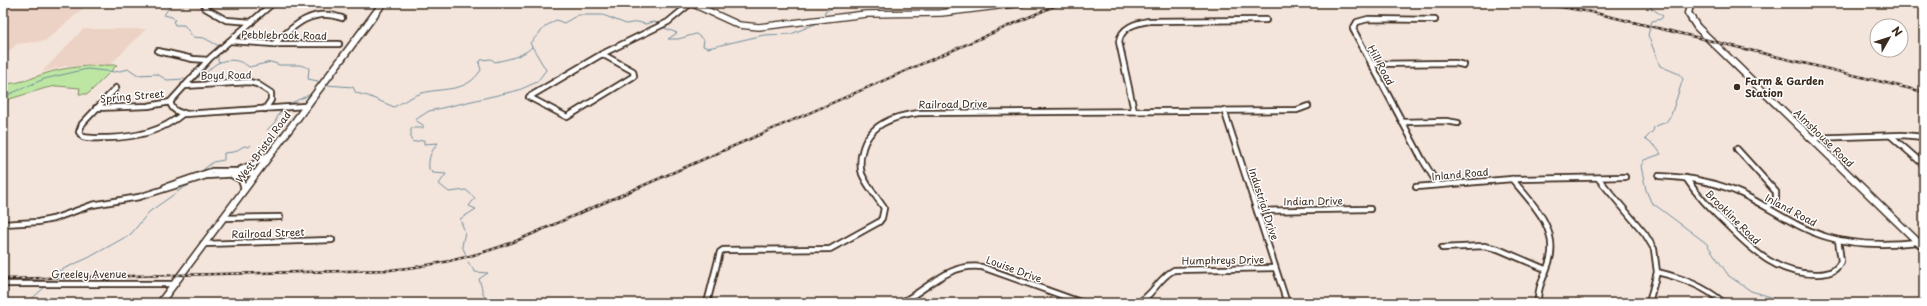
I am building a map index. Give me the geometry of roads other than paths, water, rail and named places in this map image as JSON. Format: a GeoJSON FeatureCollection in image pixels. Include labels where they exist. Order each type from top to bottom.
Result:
{"type":"FeatureCollection","features":[{"type":"Feature","properties":{"kind":"main road","name":"West Bristol Road"},"geometry":{"type":"LineString","coordinates":[[160,303],[383,3]]}},
{"type":"Feature","properties":{"kind":"main road","name":"Almshouse Road"},"geometry":{"type":"LineString","coordinates":[[1691,3],[1688,14],[1697,27],[1924,248]]}},
{"type":"Feature","properties":{"kind":"street"},"geometry":{"type":"LineString","coordinates":[[3,6],[6,3]]}},
{"type":"Feature","properties":{"kind":"street"},"geometry":{"type":"LineString","coordinates":[[204,3],[205,8],[226,20],[252,22]]}},
{"type":"Feature","properties":{"kind":"street"},"geometry":{"type":"LineString","coordinates":[[273,3],[208,60],[170,102],[174,110],[184,114],[305,106]]}},
{"type":"Feature","properties":{"kind":"street"},"geometry":{"type":"LineString","coordinates":[[602,54],[633,71],[634,76],[567,118],[529,97],[538,90],[602,54],[668,22],[691,3],[730,22],[745,26],[767,27],[866,14],[954,12],[1023,3]]}},
{"type":"Feature","properties":{"kind":"street"},"geometry":{"type":"LineString","coordinates":[[948,3],[954,12]]}},
{"type":"Feature","properties":{"kind":"street"},"geometry":{"type":"LineString","coordinates":[[953,3],[954,12]]}},
{"type":"Feature","properties":{"kind":"street"},"geometry":{"type":"LineString","coordinates":[[274,44],[294,25],[308,18],[330,14],[342,18]]}},
{"type":"Feature","properties":{"kind":"street","name":"Hill Road"},"geometry":{"type":"LineString","coordinates":[[1435,20],[1372,19],[1357,22],[1352,27],[1353,32],[1438,185]]}},
{"type":"Feature","properties":{"kind":"street"},"geometry":{"type":"LineString","coordinates":[[1134,111],[1119,42],[1120,35],[1127,28],[1141,22],[1155,21],[1266,20]]}},
{"type":"Feature","properties":{"kind":"street","name":"Pebblebrook Road"},"geometry":{"type":"LineString","coordinates":[[230,41],[274,44],[339,44]]}},
{"type":"Feature","properties":{"kind":"street"},"geometry":{"type":"LineString","coordinates":[[158,51],[193,59],[208,60]]}},
{"type":"Feature","properties":{"kind":"street"},"geometry":{"type":"LineString","coordinates":[[1371,64],[1455,63],[1464,65]]}},
{"type":"Feature","properties":{"kind":"street","name":"Boyd Road"},"geometry":{"type":"LineString","coordinates":[[184,86],[253,83],[271,94],[271,100],[265,109]]}},
{"type":"Feature","properties":{"kind":"street"},"geometry":{"type":"LineString","coordinates":[[116,88],[80,127],[79,132],[83,137],[94,139],[146,135],[165,128],[184,114]]}},
{"type":"Feature","properties":{"kind":"street","name":"Spring Street"},"geometry":{"type":"LineString","coordinates":[[96,108],[148,106],[170,102]]}},
{"type":"Feature","properties":{"kind":"street","name":"Railroad Drive"},"geometry":{"type":"LineString","coordinates":[[707,303],[720,252],[726,250],[830,249],[875,225],[882,218],[884,208],[862,174],[860,168],[862,146],[870,132],[892,119],[919,113],[1296,110],[1308,106]]}},
{"type":"Feature","properties":{"kind":"street","name":"Industrial Drive"},"geometry":{"type":"LineString","coordinates":[[1224,110],[1287,303]]}},
{"type":"Feature","properties":{"kind":"street"},"geometry":{"type":"LineString","coordinates":[[1402,122],[1446,121],[1458,123]]}},
{"type":"Feature","properties":{"kind":"street"},"geometry":{"type":"LineString","coordinates":[[1924,125],[1924,134]]}},
{"type":"Feature","properties":{"kind":"street"},"geometry":{"type":"LineString","coordinates":[[1810,138],[1891,136],[1924,137]]}},
{"type":"Feature","properties":{"kind":"street"},"geometry":{"type":"LineString","coordinates":[[1891,136],[1924,165]]}},
{"type":"Feature","properties":{"kind":"street"},"geometry":{"type":"LineString","coordinates":[[1737,149],[1776,192],[1776,199],[1767,207]]}},
{"type":"Feature","properties":{"kind":"street"},"geometry":{"type":"LineString","coordinates":[[233,170],[254,164],[271,153]]}},
{"type":"Feature","properties":{"kind":"street"},"geometry":{"type":"LineString","coordinates":[[151,193],[212,171],[233,170],[257,172]]}},
{"type":"Feature","properties":{"kind":"street"},"geometry":{"type":"LineString","coordinates":[[3,224],[43,221],[102,202],[132,198],[202,177],[257,172]]}},
{"type":"Feature","properties":{"kind":"street"},"geometry":{"type":"LineString","coordinates":[[228,174],[239,178],[244,189]]}},
{"type":"Feature","properties":{"kind":"street","name":"Inland Road"},"geometry":{"type":"LineString","coordinates":[[1659,176],[1686,178],[1728,188],[1807,229],[1838,240],[1866,244],[1918,242]]}},
{"type":"Feature","properties":{"kind":"street","name":"Inland Road"},"geometry":{"type":"LineString","coordinates":[[1416,188],[1512,179],[1625,177]]}},
{"type":"Feature","properties":{"kind":"street"},"geometry":{"type":"LineString","coordinates":[[1598,178],[1650,241],[1656,252],[1658,272],[1649,303]]}},
{"type":"Feature","properties":{"kind":"street","name":"Brookline Road"},"geometry":{"type":"LineString","coordinates":[[1686,178],[1700,198],[1740,238],[1756,253],[1776,264],[1806,273],[1821,274],[1831,272],[1837,268],[1841,260],[1838,240]]}},
{"type":"Feature","properties":{"kind":"street"},"geometry":{"type":"LineString","coordinates":[[1512,179],[1537,210],[1550,233],[1552,242],[1551,254],[1539,287],[1538,303]]}},
{"type":"Feature","properties":{"kind":"street","name":"Indian Drive"},"geometry":{"type":"LineString","coordinates":[[1257,211],[1370,209]]}},
{"type":"Feature","properties":{"kind":"street"},"geometry":{"type":"LineString","coordinates":[[223,218],[280,217]]}},
{"type":"Feature","properties":{"kind":"street","name":"Railroad Street"},"geometry":{"type":"LineString","coordinates":[[203,244],[332,240]]}},
{"type":"Feature","properties":{"kind":"street"},"geometry":{"type":"LineString","coordinates":[[1442,248],[1484,246],[1498,249],[1545,269]]}},
{"type":"Feature","properties":{"kind":"street","name":"Louise Drive"},"geometry":{"type":"LineString","coordinates":[[900,303],[908,300],[949,271],[968,265],[982,267],[1083,303]]}},
{"type":"Feature","properties":{"kind":"street","name":"Humphreys Drive"},"geometry":{"type":"LineString","coordinates":[[1137,303],[1150,296],[1164,275],[1174,270],[1275,268]]}},
{"type":"Feature","properties":{"kind":"street"},"geometry":{"type":"LineString","coordinates":[[1658,272],[1702,287],[1713,293],[1724,303]]}},
{"type":"Feature","properties":{"kind":"street","name":"Greeley Avenue"},"geometry":{"type":"LineString","coordinates":[[3,284],[174,284]]}},
{"type":"Feature","properties":{"kind":"waterway"},"geometry":{"type":"LineString","coordinates":[[172,3],[164,15],[172,17],[175,20],[173,21],[175,25],[184,25],[193,37],[204,38],[219,46]]}},
{"type":"Feature","properties":{"kind":"waterway"},"geometry":{"type":"LineString","coordinates":[[824,17],[825,11],[847,3]]}},
{"type":"Feature","properties":{"kind":"waterway"},"geometry":{"type":"LineString","coordinates":[[1644,3],[1663,16],[1661,19],[1652,21],[1648,35],[1660,66],[1679,74],[1683,79],[1671,115],[1666,122],[1654,127],[1653,131],[1645,139],[1656,147],[1661,154],[1644,160],[1641,166],[1646,190],[1651,202],[1706,243],[1729,276],[1751,291],[1771,297],[1780,303]]}},
{"type":"Feature","properties":{"kind":"waterway"},"geometry":{"type":"LineString","coordinates":[[467,257],[462,246],[465,232],[460,219],[476,209],[469,206],[475,198],[466,190],[449,192],[439,184],[446,174],[433,173],[429,169],[430,155],[438,143],[424,144],[424,140],[413,142],[411,140],[411,128],[423,128],[423,125],[415,120],[429,111],[519,90],[537,82],[546,70],[530,43],[546,26],[556,20],[564,23],[578,15],[603,15],[626,24],[638,22],[645,24],[653,22],[659,23]]}},
{"type":"Feature","properties":{"kind":"waterway"},"geometry":{"type":"LineString","coordinates":[[662,27],[677,33],[668,39],[678,39],[696,34],[704,40],[703,46],[708,48],[764,35],[791,34],[820,22]]}},
{"type":"Feature","properties":{"kind":"waterway"},"geometry":{"type":"LineString","coordinates":[[326,85],[353,87],[356,93],[368,96],[394,107],[411,97],[422,93],[462,86],[475,77],[481,70],[479,63],[481,60],[491,59],[495,62],[510,59],[524,53],[532,47]]}},
{"type":"Feature","properties":{"kind":"waterway"},"geometry":{"type":"LineString","coordinates":[[218,56],[218,61],[220,62]]}},
{"type":"Feature","properties":{"kind":"waterway"},"geometry":{"type":"LineString","coordinates":[[220,62],[233,60],[241,62],[249,67],[271,62],[280,65],[300,65],[309,68],[308,79],[318,81],[318,85]]}},
{"type":"Feature","properties":{"kind":"waterway"},"geometry":{"type":"LineString","coordinates":[[195,78],[201,76],[220,62]]}},
{"type":"Feature","properties":{"kind":"waterway"},"geometry":{"type":"LineString","coordinates":[[3,97],[44,79],[87,69],[115,72],[129,69],[138,75],[157,74],[167,80],[184,79]]}},
{"type":"Feature","properties":{"kind":"waterway"},"geometry":{"type":"LineString","coordinates":[[289,104],[311,94],[317,87]]}},
{"type":"Feature","properties":{"kind":"waterway"},"geometry":{"type":"LineString","coordinates":[[267,130],[275,122],[280,112]]}},
{"type":"Feature","properties":{"kind":"waterway"},"geometry":{"type":"LineString","coordinates":[[203,170],[213,162],[224,160],[224,153],[234,152],[244,146],[249,147],[251,145]]}},
{"type":"Feature","properties":{"kind":"waterway"},"geometry":{"type":"LineString","coordinates":[[54,273],[88,258],[131,234],[149,212],[183,188],[194,183]]}},
{"type":"Feature","properties":{"kind":"waterway"},"geometry":{"type":"LineString","coordinates":[[468,262],[475,272],[488,273],[479,279],[484,296],[491,303]]}},
{"type":"Feature","properties":{"kind":"waterway"},"geometry":{"type":"LineString","coordinates":[[27,303],[45,287]]}},
{"type":"Feature","properties":{"kind":"railway"},"geometry":{"type":"LineString","coordinates":[[3,279],[390,270],[422,266],[470,256],[516,241],[1061,3]]}},
{"type":"Feature","properties":{"kind":"railway"},"geometry":{"type":"LineString","coordinates":[[1537,3],[1591,12],[1924,92]]}},
{"type":"Feature","properties":{"kind":"place","name":"Farm & Garden Station"},"geometry":{"type":"Point","coordinates":[1737,87]}}]}
